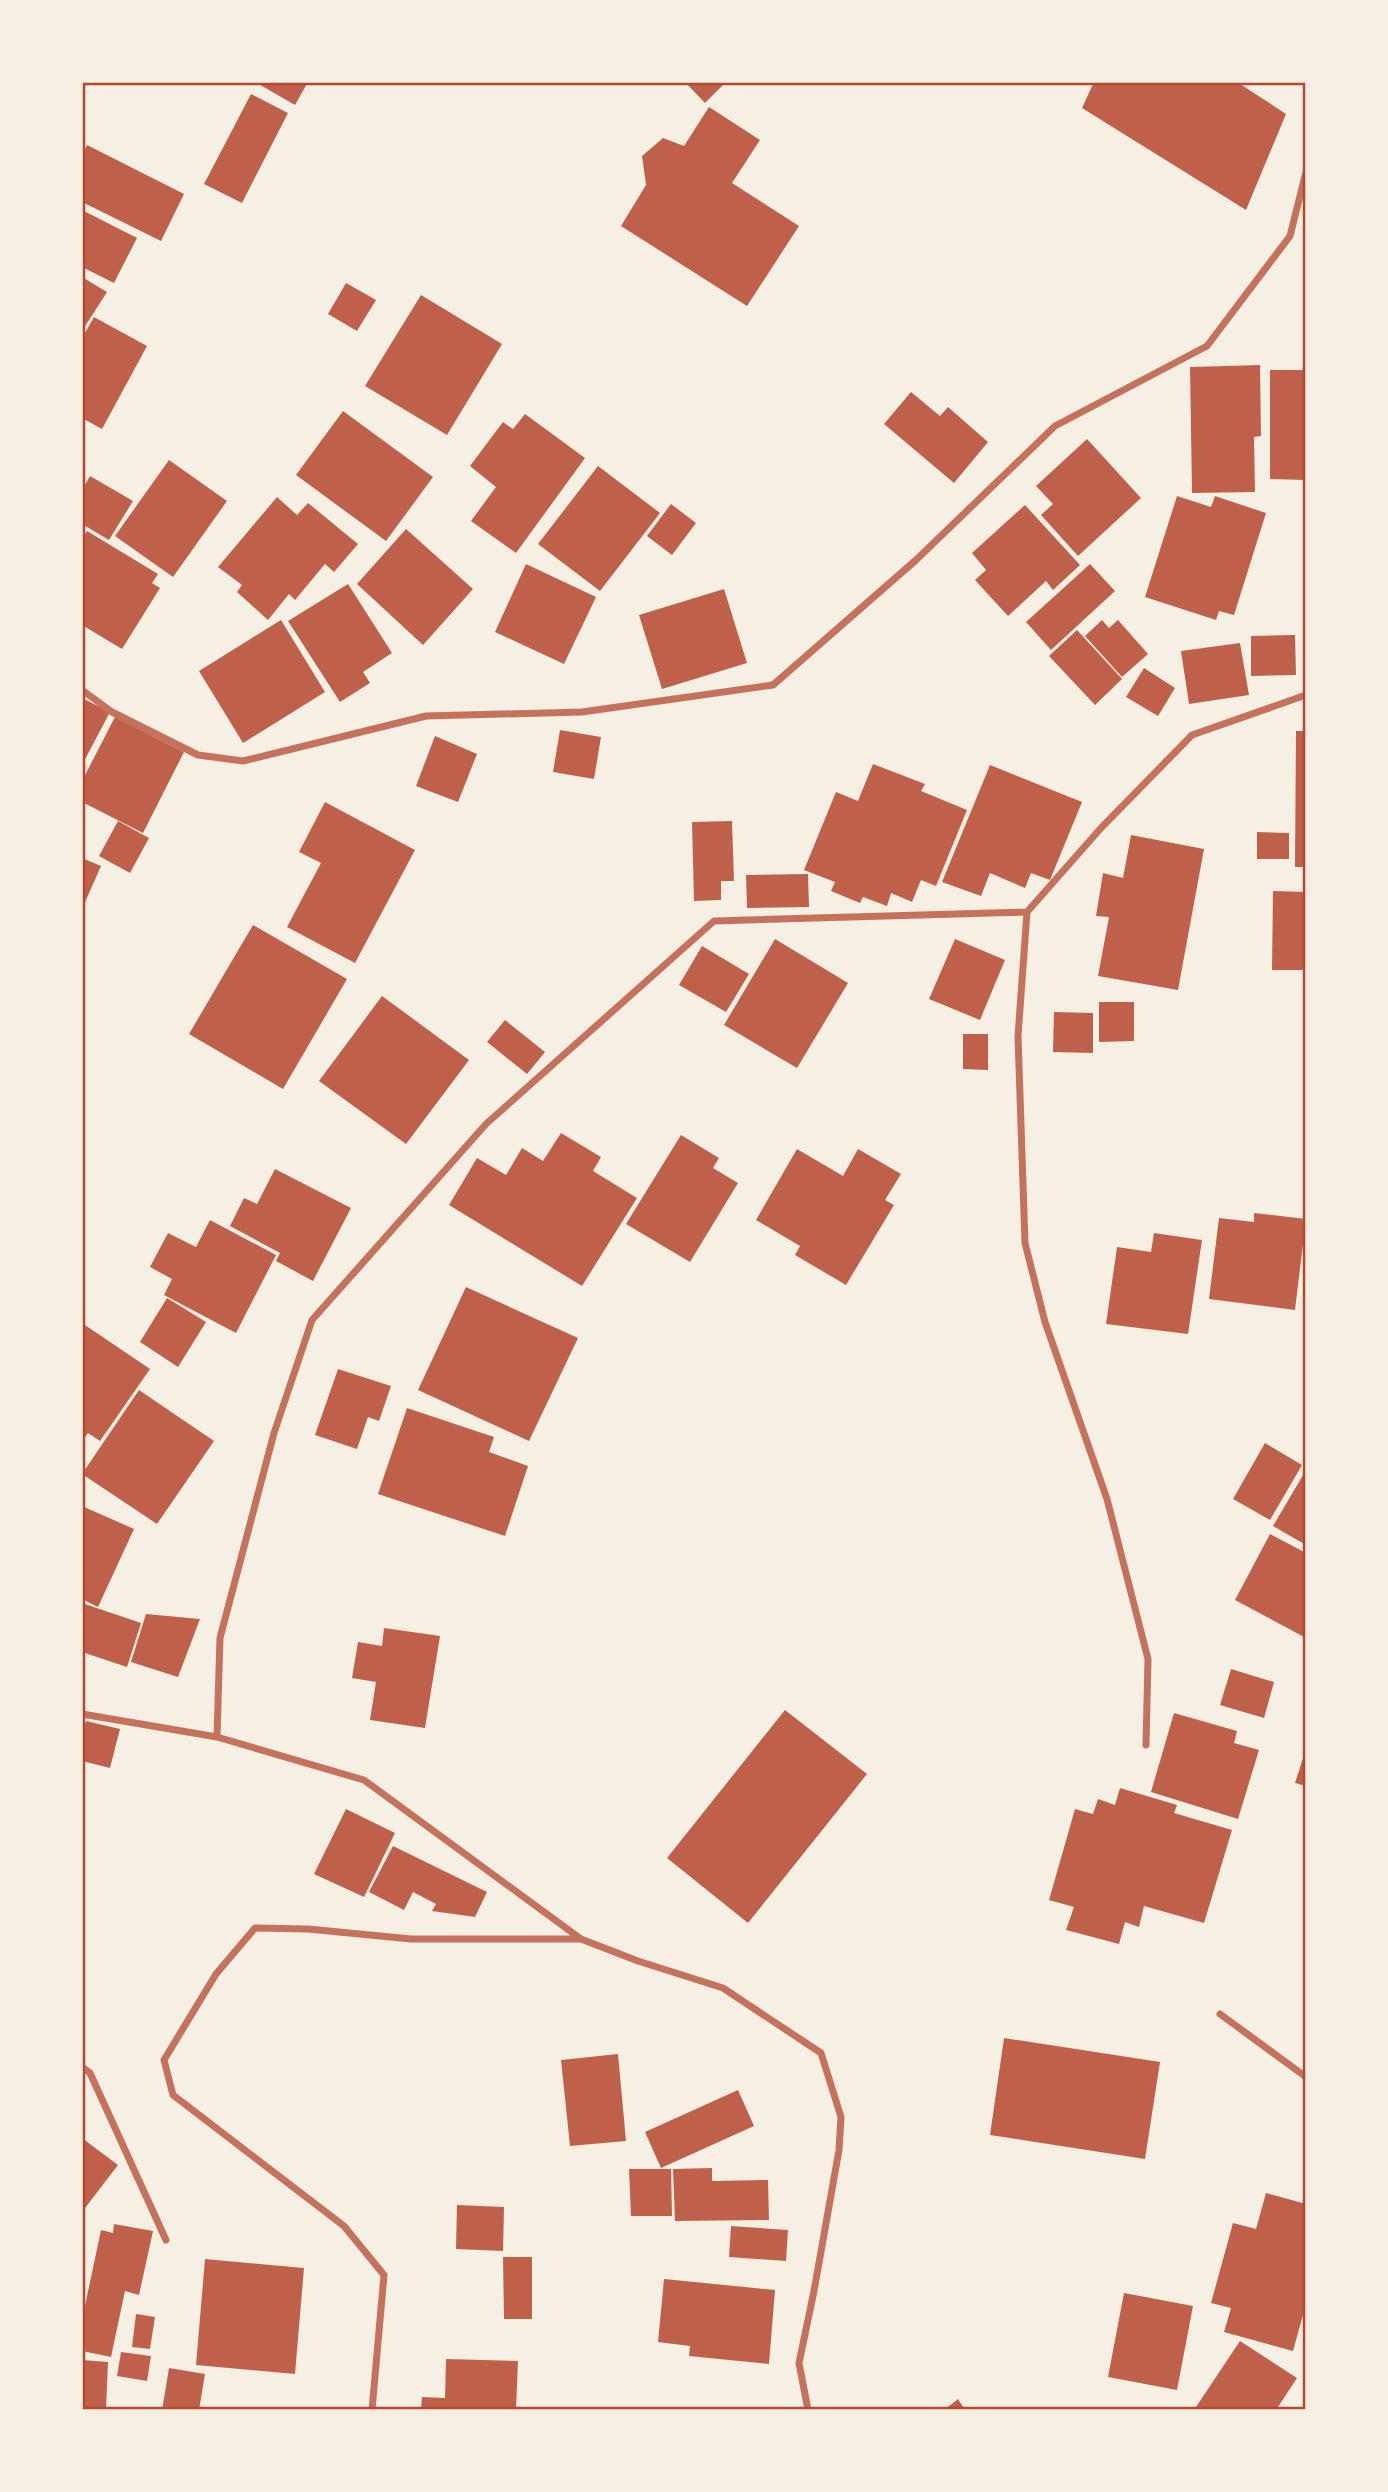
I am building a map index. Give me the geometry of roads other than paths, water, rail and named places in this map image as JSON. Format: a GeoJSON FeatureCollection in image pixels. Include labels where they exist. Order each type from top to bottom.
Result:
{"type":"FeatureCollection","features":[{"type":"Feature","properties":{"kind":"street"},"geometry":{"type":"LineString","coordinates":[[82,690],[113,712],[198,755],[243,761],[426,716],[582,712],[773,685],[916,560],[1055,426],[1207,346],[1290,236],[1306,172]]}},
{"type":"Feature","properties":{"kind":"street"},"geometry":{"type":"LineString","coordinates":[[1146,1745],[1148,1659],[1107,1499],[1045,1322],[1026,1243],[1018,1036],[1027,912],[1101,828],[1192,735],[1306,695]]}},
{"type":"Feature","properties":{"kind":"street"},"geometry":{"type":"LineString","coordinates":[[217,1737],[220,1638],[274,1433],[312,1320],[486,1124],[714,921],[1027,912]]}},
{"type":"Feature","properties":{"kind":"street"},"geometry":{"type":"LineString","coordinates":[[82,1714],[217,1737],[364,1780],[582,1939],[638,1961],[723,1988],[821,2053],[841,2117],[839,2151],[799,2363],[808,2410]]}},
{"type":"Feature","properties":{"kind":"street"},"geometry":{"type":"LineString","coordinates":[[372,2410],[384,2275],[344,2226],[173,2095],[164,2060],[216,1975],[255,1928],[309,1929],[411,1938],[582,1939]]}},
{"type":"Feature","properties":{"kind":"street"},"geometry":{"type":"LineString","coordinates":[[1220,2014],[1306,2077]]}},
{"type":"Feature","properties":{"kind":"street"},"geometry":{"type":"LineString","coordinates":[[82,2067],[90,2073],[166,2240]]}}]}
